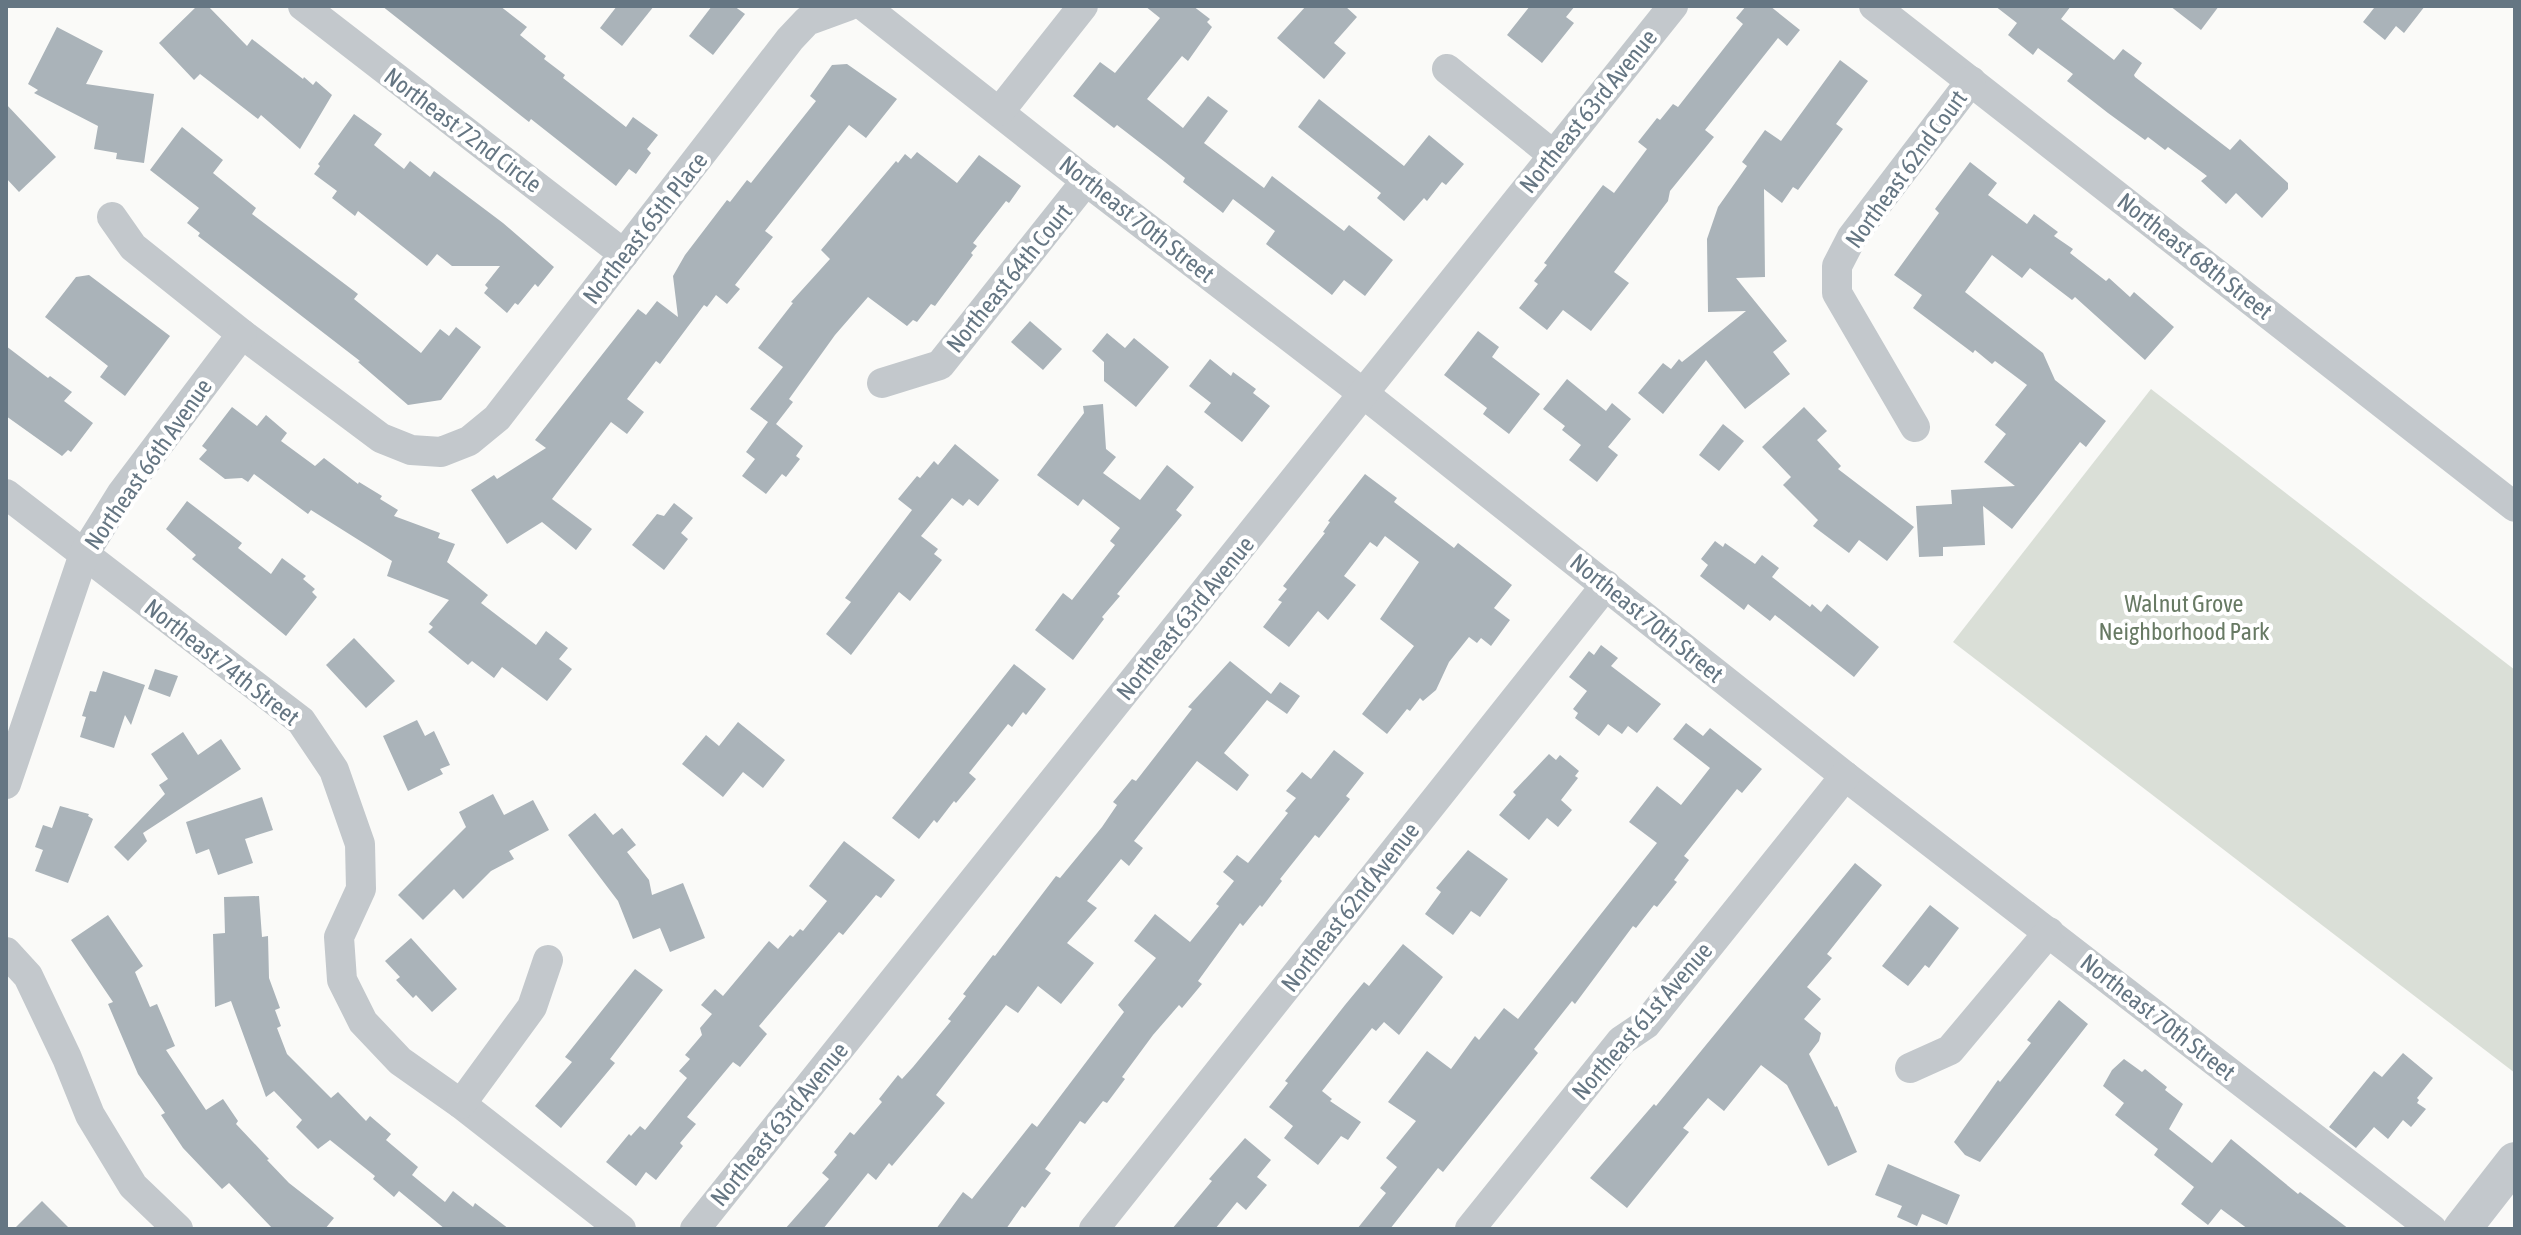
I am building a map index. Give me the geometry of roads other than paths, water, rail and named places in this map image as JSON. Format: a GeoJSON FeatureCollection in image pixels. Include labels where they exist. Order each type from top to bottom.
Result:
{"type":"FeatureCollection","features":[{"type":"Feature","properties":{"kind":"street","name":"Northeast 72nd Circle"},"geometry":{"type":"LineString","coordinates":[[303,6],[624,254]]}},
{"type":"Feature","properties":{"kind":"street","name":"Northeast 65th Place"},"geometry":{"type":"LineString","coordinates":[[242,334],[381,438],[411,450],[441,452],[469,441],[497,418],[790,39],[807,21],[848,6]]}},
{"type":"Feature","properties":{"kind":"street","name":"Northeast 70th Street"},"geometry":{"type":"LineString","coordinates":[[864,6],[1364,394],[1845,776],[2432,1229]]}},
{"type":"Feature","properties":{"kind":"street"},"geometry":{"type":"LineString","coordinates":[[1000,111],[1083,6]]}},
{"type":"Feature","properties":{"kind":"street","name":"Northeast 63rd Avenue"},"geometry":{"type":"LineString","coordinates":[[695,1229],[1673,6]]}},
{"type":"Feature","properties":{"kind":"street","name":"Northeast 68th Street"},"geometry":{"type":"LineString","coordinates":[[1874,6],[2515,507]]}},
{"type":"Feature","properties":{"kind":"street"},"geometry":{"type":"LineString","coordinates":[[1447,69],[1552,154]]}},
{"type":"Feature","properties":{"kind":"street","name":"Northeast 62nd Court"},"geometry":{"type":"LineString","coordinates":[[1915,427],[1837,293],[1837,266],[1852,237],[1971,81]]}},
{"type":"Feature","properties":{"kind":"street","name":"Northeast 64th Court"},"geometry":{"type":"LineString","coordinates":[[882,383],[940,365],[1086,181]]}},
{"type":"Feature","properties":{"kind":"street"},"geometry":{"type":"LineString","coordinates":[[112,217],[133,247],[242,334]]}},
{"type":"Feature","properties":{"kind":"street","name":"Northeast 66th Avenue"},"geometry":{"type":"LineString","coordinates":[[6,784],[84,554],[122,493],[242,334]]}},
{"type":"Feature","properties":{"kind":"street","name":"Northeast 74th Street"},"geometry":{"type":"LineString","coordinates":[[6,494],[301,721],[334,770],[360,844],[361,889],[339,937],[342,980],[363,1022],[400,1061],[461,1104],[621,1229]]}},
{"type":"Feature","properties":{"kind":"street","name":"Northeast 62nd Avenue"},"geometry":{"type":"LineString","coordinates":[[1094,1229],[1606,585]]}},
{"type":"Feature","properties":{"kind":"street","name":"Northeast 61st Avenue"},"geometry":{"type":"LineString","coordinates":[[1470,1229],[1621,1041],[1646,1024],[1845,776]]}},
{"type":"Feature","properties":{"kind":"street"},"geometry":{"type":"LineString","coordinates":[[1910,1068],[1950,1050],[2049,932]]}},
{"type":"Feature","properties":{"kind":"street"},"geometry":{"type":"LineString","coordinates":[[6,952],[28,976],[90,1115],[133,1186],[178,1229]]}},
{"type":"Feature","properties":{"kind":"street"},"geometry":{"type":"LineString","coordinates":[[461,1104],[532,1007],[548,960]]}},
{"type":"Feature","properties":{"kind":"street"},"geometry":{"type":"LineString","coordinates":[[2462,1229],[2515,1161]]}},
{"type":"Feature","properties":{"kind":"park label","name":"Walnut Grove Neighborhood Park"},"geometry":{"type":"Point","coordinates":[2184,617]}}]}
